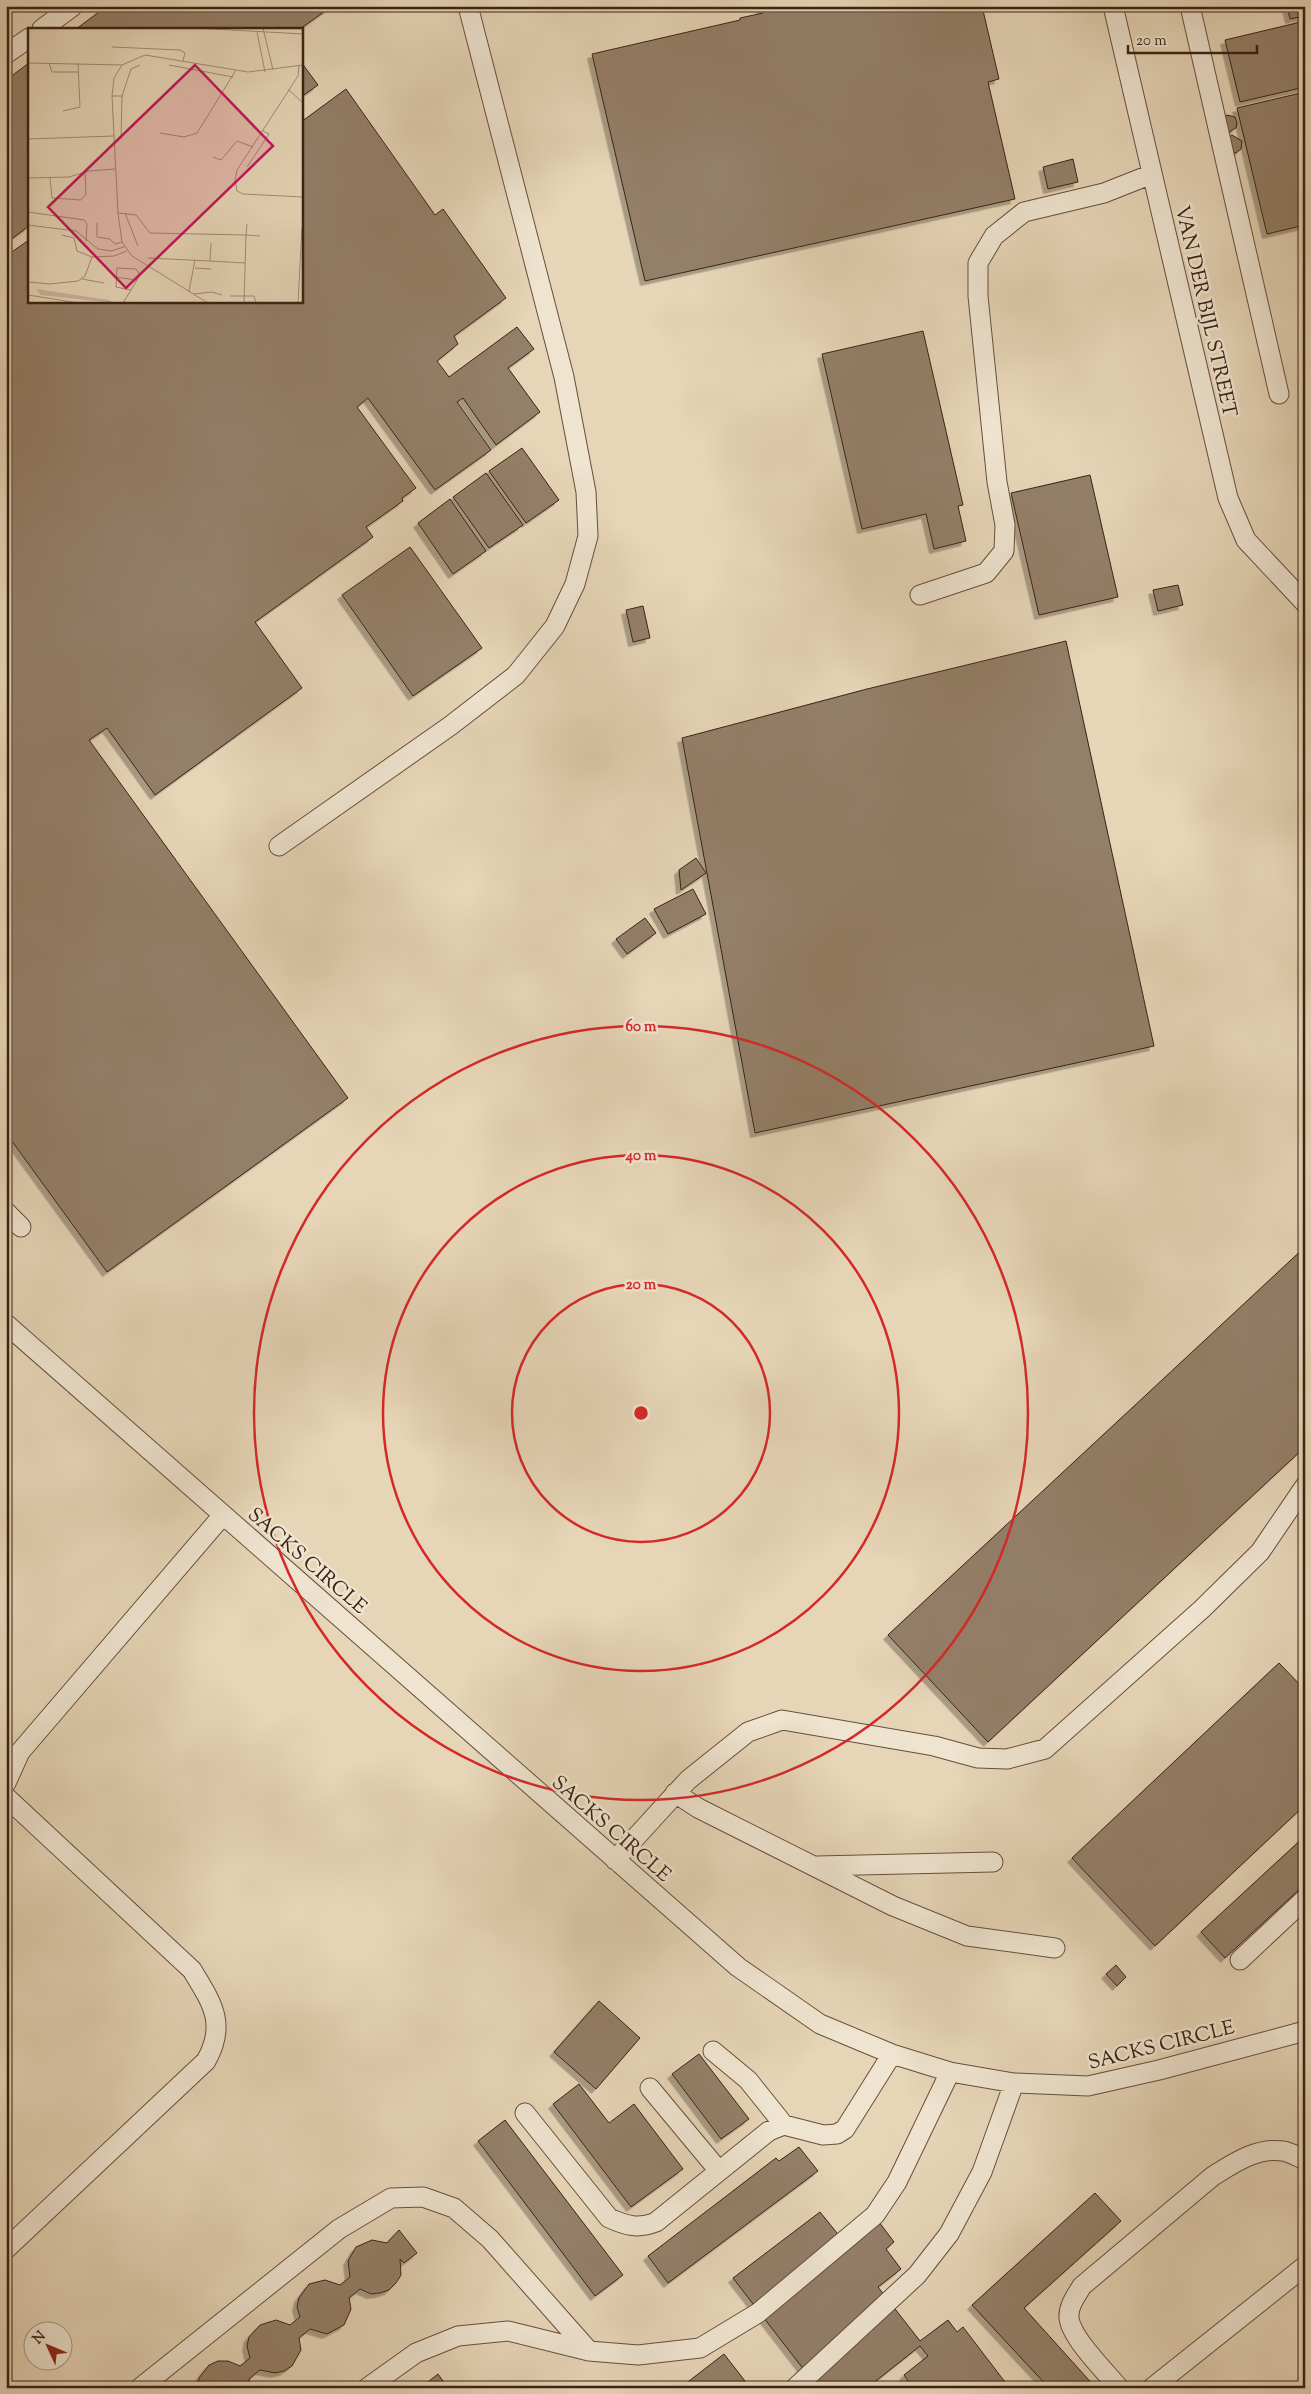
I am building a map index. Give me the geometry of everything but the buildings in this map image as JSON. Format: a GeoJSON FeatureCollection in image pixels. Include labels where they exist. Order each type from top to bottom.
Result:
{"type":"FeatureCollection","features":[{"type":"Feature","properties":{"kind":"lane"},"geometry":{"type":"LineString","coordinates":[[43,28],[73,6]]}},
{"type":"Feature","properties":{"kind":"lane"},"geometry":{"type":"LineString","coordinates":[[279,846],[450,726],[516,675],[555,626],[575,584],[588,536],[586,492],[564,377],[468,6]]}},
{"type":"Feature","properties":{"kind":"lane","name":"VAN DER BIJL STREET"},"geometry":{"type":"LineString","coordinates":[[1113,6],[1228,498],[1246,540],[1305,604]]}},
{"type":"Feature","properties":{"kind":"lane"},"geometry":{"type":"LineString","coordinates":[[1190,6],[1278,394]]}},
{"type":"Feature","properties":{"kind":"lane"},"geometry":{"type":"LineString","coordinates":[[6,54],[28,39]]}},
{"type":"Feature","properties":{"kind":"lane"},"geometry":{"type":"LineString","coordinates":[[920,595],[986,573],[1004,550],[1004,525],[997,482],[978,296],[978,263],[994,236],[1024,212],[1104,193],[1152,174]]}},
{"type":"Feature","properties":{"kind":"lane"},"geometry":{"type":"LineString","coordinates":[[6,1212],[21,1227]]}},
{"type":"Feature","properties":{"kind":"lane","name":"SACKS CIRCLE"},"geometry":{"type":"LineString","coordinates":[[6,1324],[738,1967],[820,2024],[892,2054],[950,2072],[1014,2083],[1088,2086],[1159,2070],[1305,2031]]}},
{"type":"Feature","properties":{"kind":"lane"},"geometry":{"type":"LineString","coordinates":[[615,1860],[688,1780],[748,1732],[782,1720],[934,1746],[978,1758],[1007,1759],[1046,1749],[1202,1609],[1260,1552],[1305,1486]]}},
{"type":"Feature","properties":{"kind":"lane"},"geometry":{"type":"LineString","coordinates":[[6,1783],[20,1752],[223,1515]]}},
{"type":"Feature","properties":{"kind":"lane"},"geometry":{"type":"LineString","coordinates":[[676,1794],[698,1808],[893,1906],[967,1936],[1056,1948]]}},
{"type":"Feature","properties":{"kind":"lane"},"geometry":{"type":"LineString","coordinates":[[6,1797],[192,1970],[211,2000],[218,2026],[215,2046],[206,2061],[6,2249]]}},
{"type":"Feature","properties":{"kind":"lane"},"geometry":{"type":"LineString","coordinates":[[814,1866],[993,1862]]}},
{"type":"Feature","properties":{"kind":"lane"},"geometry":{"type":"LineString","coordinates":[[1240,1960],[1305,1900]]}},
{"type":"Feature","properties":{"kind":"lane"},"geometry":{"type":"LineString","coordinates":[[714,2051],[748,2080],[784,2125]]}},
{"type":"Feature","properties":{"kind":"lane"},"geometry":{"type":"LineString","coordinates":[[525,2112],[609,2218],[626,2226],[642,2227],[656,2222],[769,2131],[784,2125],[824,2135],[837,2134],[845,2129],[892,2054]]}},
{"type":"Feature","properties":{"kind":"lane"},"geometry":{"type":"LineString","coordinates":[[367,2388],[416,2353],[458,2336],[508,2331],[589,2351],[638,2355],[700,2348],[758,2313],[876,2215],[897,2182],[950,2072]]}},
{"type":"Feature","properties":{"kind":"lane"},"geometry":{"type":"LineString","coordinates":[[795,2388],[917,2275],[949,2234],[982,2172],[1014,2083]]}},
{"type":"Feature","properties":{"kind":"lane"},"geometry":{"type":"LineString","coordinates":[[650,2088],[719,2171]]}},
{"type":"Feature","properties":{"kind":"lane"},"geometry":{"type":"LineString","coordinates":[[1119,2388],[1077,2336],[1069,2318],[1071,2303],[1082,2286],[1213,2176],[1236,2161],[1262,2151],[1284,2151],[1305,2160]]}},
{"type":"Feature","properties":{"kind":"lane"},"geometry":{"type":"LineString","coordinates":[[140,2388],[340,2229],[391,2198],[423,2197],[454,2208],[490,2240],[589,2351]]}},
{"type":"Feature","properties":{"kind":"lane"},"geometry":{"type":"LineString","coordinates":[[1152,2388],[1305,2266]]}}]}
